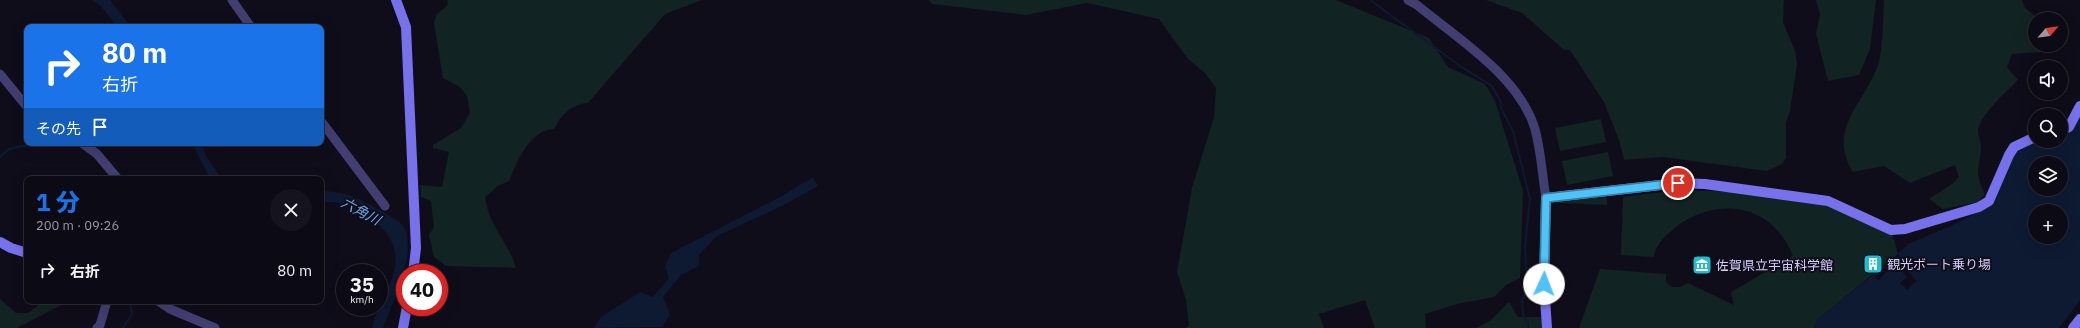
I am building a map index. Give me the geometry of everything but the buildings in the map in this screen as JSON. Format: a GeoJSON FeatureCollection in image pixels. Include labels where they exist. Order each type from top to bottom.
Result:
{"type":"FeatureCollection","features":[{"type":"Feature","properties":{"kind":"street"},"geometry":{"type":"LineString","coordinates":[[232,0],[249,24]]}},
{"type":"Feature","properties":{"kind":"street"},"geometry":{"type":"LineString","coordinates":[[396,0],[406,27],[416,248],[414,264]]}},
{"type":"Feature","properties":{"kind":"street"},"geometry":{"type":"LineString","coordinates":[[1408,0],[1417,5],[1494,68],[1522,100],[1534,126],[1546,198],[1544,284],[1547,328]]}},
{"type":"Feature","properties":{"kind":"street"},"geometry":{"type":"LineString","coordinates":[[0,74],[24,103]]}},
{"type":"Feature","properties":{"kind":"street"},"geometry":{"type":"LineString","coordinates":[[2068,128],[2080,106]]}},
{"type":"Feature","properties":{"kind":"street"},"geometry":{"type":"LineString","coordinates":[[324,125],[385,206]]}},
{"type":"Feature","properties":{"kind":"street"},"geometry":{"type":"LineString","coordinates":[[1546,198],[1678,183],[1705,184],[1828,200],[1891,230],[1905,229],[1979,208],[1990,201],[2009,155],[2014,148],[2028,141]]}},
{"type":"Feature","properties":{"kind":"street"},"geometry":{"type":"LineString","coordinates":[[86,146],[97,154],[115,176]]}},
{"type":"Feature","properties":{"kind":"street"},"geometry":{"type":"LineString","coordinates":[[0,242],[11,248],[24,252]]}},
{"type":"Feature","properties":{"kind":"street"},"geometry":{"type":"LineString","coordinates":[[97,328],[100,325],[106,304]]}},
{"type":"Feature","properties":{"kind":"street"},"geometry":{"type":"LineString","coordinates":[[164,304],[215,328]]}},
{"type":"Feature","properties":{"kind":"street"},"geometry":{"type":"LineString","coordinates":[[403,328],[405,316]]}},
{"type":"Feature","properties":{"kind":"street"},"geometry":{"type":"LineString","coordinates":[[2073,328],[2080,319]]}},
{"type":"Feature","properties":{"kind":"shaded area"},"geometry":{"type":"Polygon","coordinates":[[[447,0],[702,0],[665,14],[588,103],[577,105],[572,108],[564,114],[554,129],[545,131],[531,141],[520,156],[509,181],[498,186],[485,197],[487,208],[495,226],[509,250],[516,268],[448,266],[448,264],[443,264],[434,257],[429,235],[434,227],[431,201],[421,197],[420,185],[442,187],[449,152],[433,148],[433,145],[461,128],[470,113],[467,96],[460,87],[443,78],[434,23],[437,14],[448,5],[447,0]]]}},
{"type":"Feature","properties":{"kind":"shaded area"},"geometry":{"type":"Polygon","coordinates":[[[929,0],[1336,0],[1429,38],[1448,67],[1485,84],[1495,101],[1523,191],[1520,278],[1506,285],[1494,297],[1457,304],[1425,314],[1426,328],[1375,328],[1365,300],[1319,314],[1324,328],[1185,328],[1189,326],[1186,300],[1177,272],[1192,188],[1214,117],[1216,88],[1205,73],[1188,59],[1159,19],[1087,3],[1026,15],[932,4],[929,0]]]}},
{"type":"Feature","properties":{"kind":"shaded area"},"geometry":{"type":"Polygon","coordinates":[[[1486,0],[1784,0],[1783,22],[1795,51],[1797,64],[1790,111],[1786,123],[1786,158],[1782,164],[1767,171],[1663,157],[1624,160],[1619,140],[1604,102],[1570,50],[1564,50],[1522,13],[1486,0]]]}},
{"type":"Feature","properties":{"kind":"shaded area"},"geometry":{"type":"Polygon","coordinates":[[[1816,0],[1876,0],[1870,49],[1859,75],[1828,81],[1816,34],[1820,14],[1816,0]]]}},
{"type":"Feature","properties":{"kind":"shaded area"},"geometry":{"type":"Polygon","coordinates":[[[1884,0],[2022,0],[2025,8],[2030,12],[2028,12],[2028,52],[2041,52],[2012,54],[2007,67],[2018,80],[1994,104],[1979,125],[1978,133],[1981,147],[1978,176],[1985,194],[1978,202],[1943,209],[1929,199],[1952,184],[1959,177],[1955,165],[1910,183],[1884,166],[1853,172],[1846,157],[1844,142],[1846,129],[1850,117],[1872,79],[1878,65],[1882,42],[1884,0]]]}},
{"type":"Feature","properties":{"kind":"shaded area"},"geometry":{"type":"Polygon","coordinates":[[[1601,119],[1606,142],[1560,151],[1555,128],[1601,119]]]}},
{"type":"Feature","properties":{"kind":"shaded area"},"geometry":{"type":"Polygon","coordinates":[[[1608,152],[1613,176],[1567,185],[1562,161],[1608,152]]]}},
{"type":"Feature","properties":{"kind":"shaded area"},"geometry":{"type":"Polygon","coordinates":[[[1679,190],[1773,193],[1827,202],[1892,233],[1898,254],[1818,319],[1814,328],[1579,328],[1600,269],[1666,274],[1666,282],[1672,287],[1680,287],[1688,283],[1734,305],[1731,292],[1793,256],[1784,239],[1772,225],[1758,216],[1742,210],[1726,209],[1708,211],[1691,218],[1675,228],[1664,237],[1655,252],[1654,257],[1621,255],[1623,197],[1679,190]]]}},
{"type":"Feature","properties":{"kind":"shaded area"},"geometry":{"type":"Polygon","coordinates":[[[1604,195],[1607,199],[1607,205],[1560,203],[1559,200],[1604,195]]]}},
{"type":"Feature","properties":{"kind":"shaded area"},"geometry":{"type":"Polygon","coordinates":[[[0,299],[16,313],[28,313],[40,304],[63,304],[17,328],[0,328],[0,299]]]}},
{"type":"Feature","properties":{"kind":"shaded area"},"geometry":{"type":"Polygon","coordinates":[[[1509,302],[1518,317],[1541,317],[1542,328],[1476,328],[1490,321],[1509,302]]]}},
{"type":"Feature","properties":{"kind":"water"},"geometry":{"type":"Polygon","coordinates":[[[92,0],[110,0],[129,24],[115,24],[102,7],[92,0]]]}},
{"type":"Feature","properties":{"kind":"water"},"geometry":{"type":"Polygon","coordinates":[[[2080,117],[2080,300],[2059,328],[1814,328],[1818,319],[1888,263],[1908,244],[1951,226],[1987,208],[1999,190],[2012,154],[2028,145],[2028,148],[2068,148],[2068,128],[2080,117]]]}},
{"type":"Feature","properties":{"kind":"water"},"geometry":{"type":"Polygon","coordinates":[[[194,146],[202,146],[206,156],[220,176],[208,176],[194,146]]]}},
{"type":"Feature","properties":{"kind":"water"},"geometry":{"type":"Polygon","coordinates":[[[813,177],[818,186],[782,206],[717,236],[699,255],[699,266],[681,275],[663,297],[670,315],[662,327],[594,328],[601,317],[640,292],[653,297],[669,278],[665,266],[671,253],[780,197],[813,177]]]}},
{"type":"Feature","properties":{"kind":"water","name":"六角川"},"geometry":{"type":"Polygon","coordinates":[[[324,191],[345,194],[373,206],[399,222],[403,226],[407,236],[408,249],[406,262],[405,264],[396,264],[396,296],[388,316],[388,288],[394,273],[395,265],[395,253],[392,243],[387,233],[379,225],[360,212],[337,202],[324,202],[324,191]]]}},
{"type":"Feature","properties":{"kind":"water"},"geometry":{"type":"Polygon","coordinates":[[[376,316],[388,316],[383,328],[372,328],[376,316]]]}},
{"type":"Feature","properties":{"kind":"pier"},"geometry":{"type":"Polygon","coordinates":[[[1898,254],[1905,262],[1902,265],[1917,281],[1907,290],[1900,283],[1907,277],[1899,268],[1895,271],[1891,267],[1878,281],[1875,278],[1898,254]]]}},
{"type":"Feature","properties":{"kind":"waterway"},"geometry":{"type":"LineString","coordinates":[[1370,0],[1460,66],[1492,86],[1500,100],[1501,108],[1513,131],[1530,199],[1525,246],[1527,290],[1522,300],[1523,314],[1528,324],[1528,328]]}},
{"type":"Feature","properties":{"kind":"waterway"},"geometry":{"type":"LineString","coordinates":[[0,157],[9,149],[24,146]]}},
{"type":"Feature","properties":{"kind":"waterway"},"geometry":{"type":"LineString","coordinates":[[123,328],[132,314],[130,304]]}},
{"type":"Feature","properties":{"kind":"place","name":"観光ボート乗り場"},"geometry":{"type":"Point","coordinates":[1873,264]}},
{"type":"Feature","properties":{"kind":"place","name":"佐賀県立宇宙科学館"},"geometry":{"type":"Point","coordinates":[1702,265]}},
{"type":"Feature","properties":{"kind":"route"},"geometry":{"type":"LineString","coordinates":[[1544,284],[1546,198],[1678,183]]}}]}
